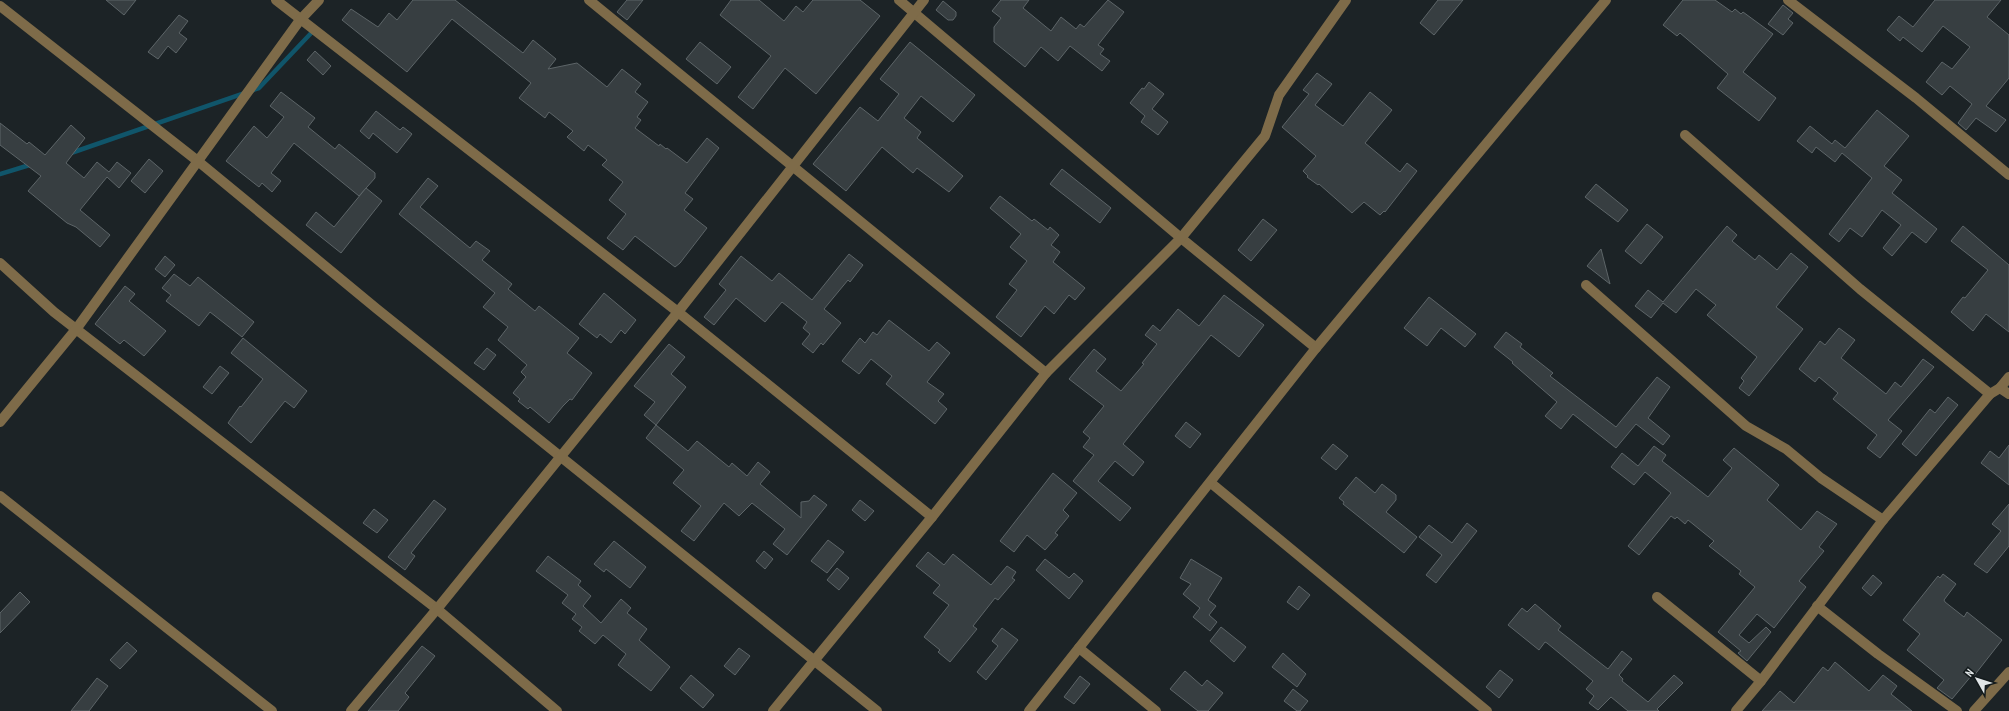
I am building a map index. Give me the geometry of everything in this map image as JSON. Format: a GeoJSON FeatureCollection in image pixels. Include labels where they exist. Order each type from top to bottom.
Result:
{"type":"FeatureCollection","features":[{"type":"Feature","properties":{"kind":"street"},"geometry":{"type":"LineString","coordinates":[[276,0],[678,312],[932,517]]}},
{"type":"Feature","properties":{"kind":"street"},"geometry":{"type":"LineString","coordinates":[[0,422],[77,328],[199,162],[300,20],[319,0]]}},
{"type":"Feature","properties":{"kind":"street"},"geometry":{"type":"LineString","coordinates":[[589,0],[1046,373]]}},
{"type":"Feature","properties":{"kind":"street"},"geometry":{"type":"LineString","coordinates":[[899,0],[1181,238],[1316,348]]}},
{"type":"Feature","properties":{"kind":"street"},"geometry":{"type":"LineString","coordinates":[[351,711],[678,312],[924,0]]}},
{"type":"Feature","properties":{"kind":"street"},"geometry":{"type":"LineString","coordinates":[[773,711],[932,517],[1046,373],[1181,238],[1265,136],[1279,95],[1346,0]]}},
{"type":"Feature","properties":{"kind":"street"},"geometry":{"type":"LineString","coordinates":[[1029,711],[1211,483],[1316,348],[1606,0]]}},
{"type":"Feature","properties":{"kind":"street"},"geometry":{"type":"LineString","coordinates":[[1788,0],[1916,98],[2009,175]]}},
{"type":"Feature","properties":{"kind":"street"},"geometry":{"type":"LineString","coordinates":[[0,6],[199,162],[377,309],[877,711]]}},
{"type":"Feature","properties":{"kind":"street"},"geometry":{"type":"LineString","coordinates":[[1685,135],[1860,288],[1990,394]]}},
{"type":"Feature","properties":{"kind":"street"},"geometry":{"type":"LineString","coordinates":[[0,262],[54,312],[77,328],[436,609],[557,711]]}},
{"type":"Feature","properties":{"kind":"street"},"geometry":{"type":"LineString","coordinates":[[1586,285],[1746,426],[1786,449],[1821,478],[1883,520]]}},
{"type":"Feature","properties":{"kind":"street"},"geometry":{"type":"LineString","coordinates":[[1736,711],[1761,681],[1883,520],[1990,394],[2000,388],[2009,377]]}},
{"type":"Feature","properties":{"kind":"street"},"geometry":{"type":"LineString","coordinates":[[2000,388],[2009,394]]}},
{"type":"Feature","properties":{"kind":"street"},"geometry":{"type":"LineString","coordinates":[[1211,483],[1487,711]]}},
{"type":"Feature","properties":{"kind":"street"},"geometry":{"type":"LineString","coordinates":[[0,496],[272,711]]}},
{"type":"Feature","properties":{"kind":"street"},"geometry":{"type":"LineString","coordinates":[[1657,597],[1761,681]]}},
{"type":"Feature","properties":{"kind":"street"},"geometry":{"type":"LineString","coordinates":[[1817,606],[1957,711]]}},
{"type":"Feature","properties":{"kind":"street"},"geometry":{"type":"LineString","coordinates":[[1079,648],[1156,711]]}},
{"type":"Feature","properties":{"kind":"street"},"geometry":{"type":"LineString","coordinates":[[1974,711],[2009,672]]}},
{"type":"Feature","properties":{"kind":"building"},"geometry":{"type":"Polygon","coordinates":[[[106,0],[136,0],[124,15],[106,0]]]}},
{"type":"Feature","properties":{"kind":"building"},"geometry":{"type":"Polygon","coordinates":[[[413,0],[455,0],[523,53],[533,40],[556,59],[548,69],[577,63],[607,87],[622,69],[641,84],[635,92],[648,102],[637,117],[641,120],[635,128],[659,146],[660,144],[666,149],[667,148],[687,163],[707,138],[719,148],[685,193],[693,199],[684,210],[707,228],[680,263],[675,267],[635,236],[623,250],[607,238],[626,214],[609,200],[623,182],[602,165],[607,160],[588,145],[584,151],[567,137],[573,131],[549,112],[545,118],[519,98],[531,83],[452,19],[407,72],[342,20],[351,9],[378,27],[389,13],[397,20],[413,0]]]}},
{"type":"Feature","properties":{"kind":"building"},"geometry":{"type":"Polygon","coordinates":[[[627,0],[643,0],[627,20],[617,12],[627,0]]]}},
{"type":"Feature","properties":{"kind":"building"},"geometry":{"type":"Polygon","coordinates":[[[731,0],[759,0],[784,21],[796,6],[803,12],[813,0],[860,0],[880,16],[816,94],[785,68],[753,109],[738,97],[771,56],[720,15],[731,0]]]}},
{"type":"Feature","properties":{"kind":"building"},"geometry":{"type":"Polygon","coordinates":[[[1001,0],[1029,0],[1023,8],[1051,31],[1061,17],[1076,29],[1080,24],[1084,27],[1108,0],[1124,12],[1098,45],[1104,49],[1100,54],[1110,61],[1102,71],[1070,46],[1058,61],[1041,47],[1025,67],[994,42],[994,27],[1001,18],[992,11],[1001,0]]]}},
{"type":"Feature","properties":{"kind":"building"},"geometry":{"type":"Polygon","coordinates":[[[1438,0],[1463,0],[1434,35],[1420,23],[1438,0]]]}},
{"type":"Feature","properties":{"kind":"building"},"geometry":{"type":"Polygon","coordinates":[[[1683,0],[1715,0],[1732,12],[1735,9],[1741,14],[1743,12],[1773,34],[1743,72],[1776,98],[1759,121],[1717,88],[1728,74],[1680,33],[1677,36],[1663,25],[1683,0]]]}},
{"type":"Feature","properties":{"kind":"building"},"geometry":{"type":"Polygon","coordinates":[[[1935,0],[2001,0],[1987,17],[2009,35],[2009,78],[1986,106],[2006,120],[1996,132],[1976,118],[1966,130],[1958,123],[1972,104],[1950,86],[1942,95],[1926,82],[1942,62],[1952,69],[1970,47],[1943,26],[1922,52],[1903,37],[1900,41],[1887,30],[1899,16],[1913,27],[1935,0]]]}},
{"type":"Feature","properties":{"kind":"building"},"geometry":{"type":"Polygon","coordinates":[[[943,1],[956,12],[956,16],[953,20],[948,20],[936,10],[943,1]]]}},
{"type":"Feature","properties":{"kind":"building"},"geometry":{"type":"Polygon","coordinates":[[[1783,5],[1793,13],[1788,19],[1793,23],[1783,35],[1768,24],[1783,5]]]}},
{"type":"Feature","properties":{"kind":"building"},"geometry":{"type":"Polygon","coordinates":[[[179,15],[188,21],[179,33],[187,39],[176,53],[168,46],[158,59],[148,52],[179,15]]]}},
{"type":"Feature","properties":{"kind":"building"},"geometry":{"type":"Polygon","coordinates":[[[700,42],[731,67],[717,84],[686,59],[700,42]]]}},
{"type":"Feature","properties":{"kind":"building"},"geometry":{"type":"Polygon","coordinates":[[[910,42],[975,95],[953,122],[921,96],[904,118],[921,132],[917,138],[963,176],[949,192],[917,168],[913,173],[882,147],[846,191],[813,164],[860,107],[878,121],[899,94],[880,79],[910,42]]]}},
{"type":"Feature","properties":{"kind":"building"},"geometry":{"type":"Polygon","coordinates":[[[315,51],[331,66],[323,75],[307,60],[315,51]]]}},
{"type":"Feature","properties":{"kind":"building"},"geometry":{"type":"Polygon","coordinates":[[[1317,73],[1332,84],[1315,105],[1343,126],[1370,92],[1392,110],[1365,143],[1400,172],[1407,163],[1417,171],[1385,212],[1384,211],[1380,215],[1364,202],[1352,213],[1319,184],[1318,185],[1307,177],[1308,176],[1303,171],[1316,156],[1282,127],[1309,94],[1303,90],[1317,73]]]}},
{"type":"Feature","properties":{"kind":"building"},"geometry":{"type":"Polygon","coordinates":[[[1149,82],[1164,94],[1152,109],[1168,122],[1158,135],[1141,122],[1145,116],[1130,103],[1149,82]]]}},
{"type":"Feature","properties":{"kind":"building"},"geometry":{"type":"Polygon","coordinates":[[[281,92],[315,118],[308,127],[335,149],[339,144],[375,173],[375,178],[359,196],[294,143],[271,173],[281,181],[272,192],[262,183],[259,187],[226,161],[254,126],[267,138],[284,117],[270,106],[281,92]]]}},
{"type":"Feature","properties":{"kind":"building"},"geometry":{"type":"Polygon","coordinates":[[[1877,110],[1909,136],[1884,166],[1902,180],[1892,193],[1937,229],[1926,243],[1912,232],[1892,256],[1883,248],[1901,225],[1882,210],[1862,237],[1850,228],[1839,242],[1829,234],[1872,178],[1842,153],[1835,162],[1816,147],[1812,153],[1797,141],[1810,126],[1832,144],[1835,140],[1845,148],[1877,110]]]}},
{"type":"Feature","properties":{"kind":"building"},"geometry":{"type":"Polygon","coordinates":[[[376,111],[400,130],[403,127],[412,134],[397,153],[373,133],[369,139],[360,131],[376,111]]]}},
{"type":"Feature","properties":{"kind":"building"},"geometry":{"type":"Polygon","coordinates":[[[0,123],[27,144],[29,142],[45,155],[71,125],[85,138],[66,163],[84,178],[97,162],[109,172],[117,162],[131,173],[119,188],[107,177],[80,210],[110,235],[100,247],[76,227],[67,223],[28,191],[41,176],[0,145],[0,123]]]}},
{"type":"Feature","properties":{"kind":"building"},"geometry":{"type":"Polygon","coordinates":[[[149,159],[163,171],[145,193],[131,181],[149,159]]]}},
{"type":"Feature","properties":{"kind":"building"},"geometry":{"type":"Polygon","coordinates":[[[1062,169],[1111,208],[1100,223],[1050,184],[1062,169]]]}},
{"type":"Feature","properties":{"kind":"building"},"geometry":{"type":"Polygon","coordinates":[[[428,178],[438,186],[420,207],[470,248],[476,241],[490,251],[482,260],[512,284],[508,289],[535,311],[539,306],[579,338],[567,353],[592,373],[572,400],[570,399],[563,406],[549,423],[530,407],[528,409],[518,401],[520,399],[513,393],[526,377],[521,372],[527,365],[498,340],[508,327],[483,307],[495,293],[399,214],[428,178]]]}},
{"type":"Feature","properties":{"kind":"building"},"geometry":{"type":"Polygon","coordinates":[[[1596,184],[1628,210],[1618,222],[1585,197],[1596,184]]]}},
{"type":"Feature","properties":{"kind":"building"},"geometry":{"type":"Polygon","coordinates":[[[366,188],[382,201],[341,253],[306,225],[316,212],[334,227],[366,188]]]}},
{"type":"Feature","properties":{"kind":"building"},"geometry":{"type":"Polygon","coordinates":[[[1000,196],[1032,221],[1034,219],[1048,230],[1050,227],[1059,235],[1051,245],[1060,252],[1053,262],[1085,288],[1075,300],[1069,295],[1054,314],[1045,306],[1021,337],[996,317],[1017,290],[1009,284],[1027,261],[1010,247],[1021,234],[990,208],[1000,196]]]}},
{"type":"Feature","properties":{"kind":"building"},"geometry":{"type":"Polygon","coordinates":[[[1263,219],[1277,230],[1251,261],[1238,250],[1263,219]]]}},
{"type":"Feature","properties":{"kind":"building"},"geometry":{"type":"Polygon","coordinates":[[[1647,224],[1663,237],[1641,264],[1625,251],[1647,224]]]}},
{"type":"Feature","properties":{"kind":"building"},"geometry":{"type":"Polygon","coordinates":[[[1727,226],[1737,235],[1732,241],[1755,260],[1759,255],[1777,270],[1791,253],[1808,267],[1776,307],[1803,329],[1749,396],[1739,388],[1744,381],[1741,378],[1757,357],[1707,315],[1716,305],[1696,289],[1676,313],[1663,303],[1651,318],[1635,306],[1648,290],[1663,302],[1727,226]]]}},
{"type":"Feature","properties":{"kind":"building"},"geometry":{"type":"Polygon","coordinates":[[[1963,226],[2009,265],[2009,332],[1986,314],[1973,331],[1951,312],[1963,297],[1965,298],[1988,270],[1951,241],[1963,226]]]}},
{"type":"Feature","properties":{"kind":"building"},"geometry":{"type":"Polygon","coordinates":[[[1601,249],[1610,284],[1587,266],[1601,249]]]}},
{"type":"Feature","properties":{"kind":"building"},"geometry":{"type":"Polygon","coordinates":[[[849,254],[863,265],[850,282],[848,280],[824,309],[841,323],[823,345],[821,343],[813,353],[802,344],[810,334],[803,328],[807,322],[782,302],[765,322],[736,298],[714,325],[704,317],[726,290],[719,284],[741,256],[772,281],[779,273],[812,300],[849,254]]]}},
{"type":"Feature","properties":{"kind":"building"},"geometry":{"type":"Polygon","coordinates":[[[165,256],[175,265],[165,277],[155,269],[165,256]]]}},
{"type":"Feature","properties":{"kind":"building"},"geometry":{"type":"Polygon","coordinates":[[[174,274],[190,286],[198,277],[254,322],[242,337],[210,312],[199,326],[166,301],[171,295],[162,288],[174,274]]]}},
{"type":"Feature","properties":{"kind":"building"},"geometry":{"type":"Polygon","coordinates":[[[125,286],[135,294],[129,301],[166,331],[144,356],[124,340],[120,344],[95,324],[125,286]]]}},
{"type":"Feature","properties":{"kind":"building"},"geometry":{"type":"Polygon","coordinates":[[[604,293],[636,320],[625,334],[621,330],[611,343],[600,334],[597,338],[579,324],[604,293]]]}},
{"type":"Feature","properties":{"kind":"building"},"geometry":{"type":"Polygon","coordinates":[[[1224,295],[1264,325],[1239,357],[1211,335],[1123,444],[1144,462],[1133,476],[1115,461],[1098,481],[1131,508],[1120,521],[1073,481],[1094,455],[1083,447],[1090,438],[1083,432],[1104,406],[1069,379],[1094,349],[1106,359],[1096,371],[1121,391],[1144,364],[1142,363],[1157,344],[1145,335],[1153,325],[1160,331],[1178,309],[1199,326],[1224,295]]]}},
{"type":"Feature","properties":{"kind":"building"},"geometry":{"type":"Polygon","coordinates":[[[1429,297],[1476,334],[1465,347],[1441,328],[1427,346],[1404,328],[1429,297]]]}},
{"type":"Feature","properties":{"kind":"building"},"geometry":{"type":"Polygon","coordinates":[[[889,320],[929,351],[937,342],[950,353],[927,382],[944,394],[938,401],[947,409],[935,424],[886,384],[892,376],[871,359],[859,374],[842,361],[860,338],[865,343],[873,332],[877,335],[889,320]]]}},
{"type":"Feature","properties":{"kind":"building"},"geometry":{"type":"Polygon","coordinates":[[[1839,328],[1855,340],[1841,358],[1886,394],[1895,382],[1901,387],[1923,359],[1934,367],[1888,420],[1902,431],[1880,458],[1867,448],[1877,435],[1833,399],[1838,393],[1819,377],[1815,382],[1799,369],[1820,341],[1825,345],[1839,328]]]}},
{"type":"Feature","properties":{"kind":"building"},"geometry":{"type":"Polygon","coordinates":[[[1506,332],[1522,344],[1520,347],[1553,373],[1550,376],[1616,427],[1657,377],[1670,387],[1648,418],[1670,436],[1663,445],[1636,424],[1616,448],[1573,414],[1561,429],[1545,416],[1557,402],[1494,347],[1506,332]]]}},
{"type":"Feature","properties":{"kind":"building"},"geometry":{"type":"Polygon","coordinates":[[[243,338],[307,391],[294,408],[285,401],[251,443],[228,423],[263,379],[231,353],[243,338]]]}},
{"type":"Feature","properties":{"kind":"building"},"geometry":{"type":"Polygon","coordinates":[[[669,344],[685,357],[671,374],[686,387],[656,425],[644,415],[655,402],[634,386],[669,344]]]}},
{"type":"Feature","properties":{"kind":"building"},"geometry":{"type":"Polygon","coordinates":[[[487,348],[496,355],[484,370],[474,363],[487,348]]]}},
{"type":"Feature","properties":{"kind":"building"},"geometry":{"type":"Polygon","coordinates":[[[220,366],[229,373],[212,394],[203,387],[220,366]]]}},
{"type":"Feature","properties":{"kind":"building"},"geometry":{"type":"Polygon","coordinates":[[[1948,397],[1958,405],[1916,456],[1902,444],[1930,409],[1935,413],[1948,397]]]}},
{"type":"Feature","properties":{"kind":"building"},"geometry":{"type":"Polygon","coordinates":[[[1186,422],[1201,434],[1190,448],[1175,436],[1186,422]]]}},
{"type":"Feature","properties":{"kind":"building"},"geometry":{"type":"Polygon","coordinates":[[[656,425],[688,451],[697,441],[729,467],[732,463],[747,476],[758,462],[770,472],[760,484],[801,518],[801,502],[809,501],[814,495],[827,505],[787,555],[773,544],[785,529],[752,503],[739,516],[724,503],[694,541],[681,531],[701,506],[673,483],[684,470],[646,438],[656,425]]]}},
{"type":"Feature","properties":{"kind":"building"},"geometry":{"type":"Polygon","coordinates":[[[1333,444],[1348,456],[1336,470],[1321,458],[1333,444]]]}},
{"type":"Feature","properties":{"kind":"building"},"geometry":{"type":"Polygon","coordinates":[[[2009,445],[2009,485],[1981,463],[1990,451],[1999,458],[2009,445]]]}},
{"type":"Feature","properties":{"kind":"building"},"geometry":{"type":"Polygon","coordinates":[[[1654,446],[1666,455],[1662,461],[1708,497],[1732,468],[1723,460],[1734,448],[1779,485],[1767,500],[1801,530],[1817,511],[1837,524],[1819,547],[1824,551],[1799,581],[1806,587],[1774,628],[1757,614],[1739,635],[1749,643],[1766,627],[1771,632],[1747,661],[1738,653],[1741,651],[1718,632],[1755,587],[1739,574],[1741,571],[1709,546],[1714,541],[1688,520],[1685,524],[1677,517],[1675,519],[1671,516],[1639,555],[1628,546],[1671,493],[1645,472],[1634,485],[1611,467],[1622,453],[1638,466],[1654,446]]]}},
{"type":"Feature","properties":{"kind":"building"},"geometry":{"type":"Polygon","coordinates":[[[1053,473],[1077,493],[1063,510],[1069,516],[1055,533],[1058,535],[1045,550],[1027,535],[1014,552],[1000,541],[1053,473]]]}},
{"type":"Feature","properties":{"kind":"building"},"geometry":{"type":"Polygon","coordinates":[[[1356,477],[1375,493],[1382,484],[1396,495],[1396,500],[1386,512],[1417,537],[1404,553],[1343,504],[1344,502],[1339,498],[1356,477]]]}},
{"type":"Feature","properties":{"kind":"building"},"geometry":{"type":"Polygon","coordinates":[[[434,500],[446,509],[411,553],[415,556],[405,570],[388,557],[434,500]]]}},
{"type":"Feature","properties":{"kind":"building"},"geometry":{"type":"Polygon","coordinates":[[[860,500],[874,511],[865,521],[852,510],[860,500]]]}},
{"type":"Feature","properties":{"kind":"building"},"geometry":{"type":"Polygon","coordinates":[[[2009,504],[2009,546],[1987,573],[1974,564],[2001,531],[1992,524],[2009,504]]]}},
{"type":"Feature","properties":{"kind":"building"},"geometry":{"type":"Polygon","coordinates":[[[374,509],[388,520],[377,533],[363,523],[374,509]]]}},
{"type":"Feature","properties":{"kind":"building"},"geometry":{"type":"Polygon","coordinates":[[[1467,523],[1477,531],[1436,583],[1426,575],[1442,555],[1419,537],[1429,525],[1452,543],[1467,523]]]}},
{"type":"Feature","properties":{"kind":"building"},"geometry":{"type":"Polygon","coordinates":[[[828,540],[844,552],[827,573],[811,561],[828,540]]]}},
{"type":"Feature","properties":{"kind":"building"},"geometry":{"type":"Polygon","coordinates":[[[614,541],[646,567],[630,588],[606,569],[604,572],[594,564],[614,541]]]}},
{"type":"Feature","properties":{"kind":"building"},"geometry":{"type":"Polygon","coordinates":[[[764,551],[773,559],[765,569],[756,561],[764,551]]]}},
{"type":"Feature","properties":{"kind":"building"},"geometry":{"type":"Polygon","coordinates":[[[928,552],[944,565],[953,554],[991,585],[1007,566],[1016,572],[1012,578],[1015,580],[998,600],[995,598],[973,626],[977,629],[950,662],[938,652],[940,650],[924,637],[949,605],[933,593],[940,585],[916,566],[928,552]]]}},
{"type":"Feature","properties":{"kind":"building"},"geometry":{"type":"Polygon","coordinates":[[[548,556],[581,581],[578,585],[591,596],[583,606],[601,623],[621,599],[631,608],[627,613],[647,629],[639,640],[670,667],[651,691],[618,665],[626,654],[603,635],[595,644],[579,631],[582,627],[572,619],[576,614],[562,603],[568,595],[536,571],[548,556]]]}},
{"type":"Feature","properties":{"kind":"building"},"geometry":{"type":"Polygon","coordinates":[[[1045,559],[1069,578],[1074,573],[1083,581],[1069,599],[1036,570],[1045,559]]]}},
{"type":"Feature","properties":{"kind":"building"},"geometry":{"type":"Polygon","coordinates":[[[1191,559],[1222,578],[1208,600],[1216,606],[1209,615],[1217,622],[1210,631],[1193,617],[1200,608],[1183,594],[1191,584],[1180,578],[1191,559]]]}},
{"type":"Feature","properties":{"kind":"building"},"geometry":{"type":"Polygon","coordinates":[[[837,568],[849,578],[839,590],[827,580],[837,568]]]}},
{"type":"Feature","properties":{"kind":"building"},"geometry":{"type":"Polygon","coordinates":[[[1943,574],[1956,584],[1944,600],[1945,602],[1964,617],[1967,612],[2002,640],[1973,677],[1972,675],[1952,699],[1937,688],[1944,680],[1907,650],[1920,634],[1903,620],[1938,576],[1940,578],[1943,574]]]}},
{"type":"Feature","properties":{"kind":"building"},"geometry":{"type":"Polygon","coordinates":[[[1873,575],[1882,583],[1871,596],[1862,588],[1873,575]]]}},
{"type":"Feature","properties":{"kind":"building"},"geometry":{"type":"Polygon","coordinates":[[[1299,586],[1310,595],[1298,610],[1287,602],[1299,586]]]}},
{"type":"Feature","properties":{"kind":"building"},"geometry":{"type":"Polygon","coordinates":[[[20,592],[30,602],[0,633],[0,613],[20,592]]]}},
{"type":"Feature","properties":{"kind":"building"},"geometry":{"type":"Polygon","coordinates":[[[1535,604],[1561,626],[1558,630],[1608,669],[1622,651],[1632,659],[1619,675],[1623,679],[1622,681],[1648,702],[1674,675],[1683,683],[1657,709],[1659,711],[1628,711],[1611,697],[1598,710],[1589,703],[1594,696],[1586,689],[1593,681],[1547,643],[1545,642],[1539,650],[1508,625],[1522,608],[1527,612],[1535,604]]]}},
{"type":"Feature","properties":{"kind":"building"},"geometry":{"type":"Polygon","coordinates":[[[1221,627],[1246,647],[1234,662],[1210,641],[1221,627]]]}},
{"type":"Feature","properties":{"kind":"building"},"geometry":{"type":"Polygon","coordinates":[[[1002,628],[1018,640],[986,680],[977,672],[998,646],[992,641],[1002,628]]]}},
{"type":"Feature","properties":{"kind":"building"},"geometry":{"type":"Polygon","coordinates":[[[127,642],[137,651],[120,669],[110,660],[127,642]]]}},
{"type":"Feature","properties":{"kind":"building"},"geometry":{"type":"Polygon","coordinates":[[[422,646],[435,656],[405,693],[409,697],[398,711],[368,711],[422,646]]]}},
{"type":"Feature","properties":{"kind":"building"},"geometry":{"type":"Polygon","coordinates":[[[739,648],[750,656],[735,675],[724,666],[739,648]]]}},
{"type":"Feature","properties":{"kind":"building"},"geometry":{"type":"Polygon","coordinates":[[[1283,653],[1306,674],[1297,687],[1272,667],[1283,653]]]}},
{"type":"Feature","properties":{"kind":"building"},"geometry":{"type":"Polygon","coordinates":[[[1835,662],[1869,691],[1883,675],[1897,686],[1891,694],[1912,711],[1762,711],[1780,691],[1794,703],[1823,667],[1828,671],[1835,662]]]}},
{"type":"Feature","properties":{"kind":"building"},"geometry":{"type":"Polygon","coordinates":[[[1500,670],[1513,680],[1499,698],[1486,687],[1500,670]]]}},
{"type":"Feature","properties":{"kind":"building"},"geometry":{"type":"Polygon","coordinates":[[[1185,671],[1202,686],[1207,680],[1223,693],[1208,711],[1198,711],[1170,689],[1185,671]]]}},
{"type":"Feature","properties":{"kind":"building"},"geometry":{"type":"Polygon","coordinates":[[[691,675],[714,695],[703,708],[680,688],[691,675]]]}},
{"type":"Feature","properties":{"kind":"building"},"geometry":{"type":"Polygon","coordinates":[[[1080,676],[1090,684],[1074,704],[1064,697],[1080,676]]]}},
{"type":"Feature","properties":{"kind":"building"},"geometry":{"type":"Polygon","coordinates":[[[97,678],[108,686],[89,711],[71,711],[97,678]]]}},
{"type":"Feature","properties":{"kind":"building"},"geometry":{"type":"Polygon","coordinates":[[[1293,689],[1308,701],[1300,711],[1297,711],[1284,701],[1293,689]]]}},
{"type":"Feature","properties":{"kind":"waterway"},"geometry":{"type":"LineString","coordinates":[[71,153],[259,88],[315,29]]}},
{"type":"Feature","properties":{"kind":"waterway"},"geometry":{"type":"LineString","coordinates":[[0,174],[33,164]]}}]}
